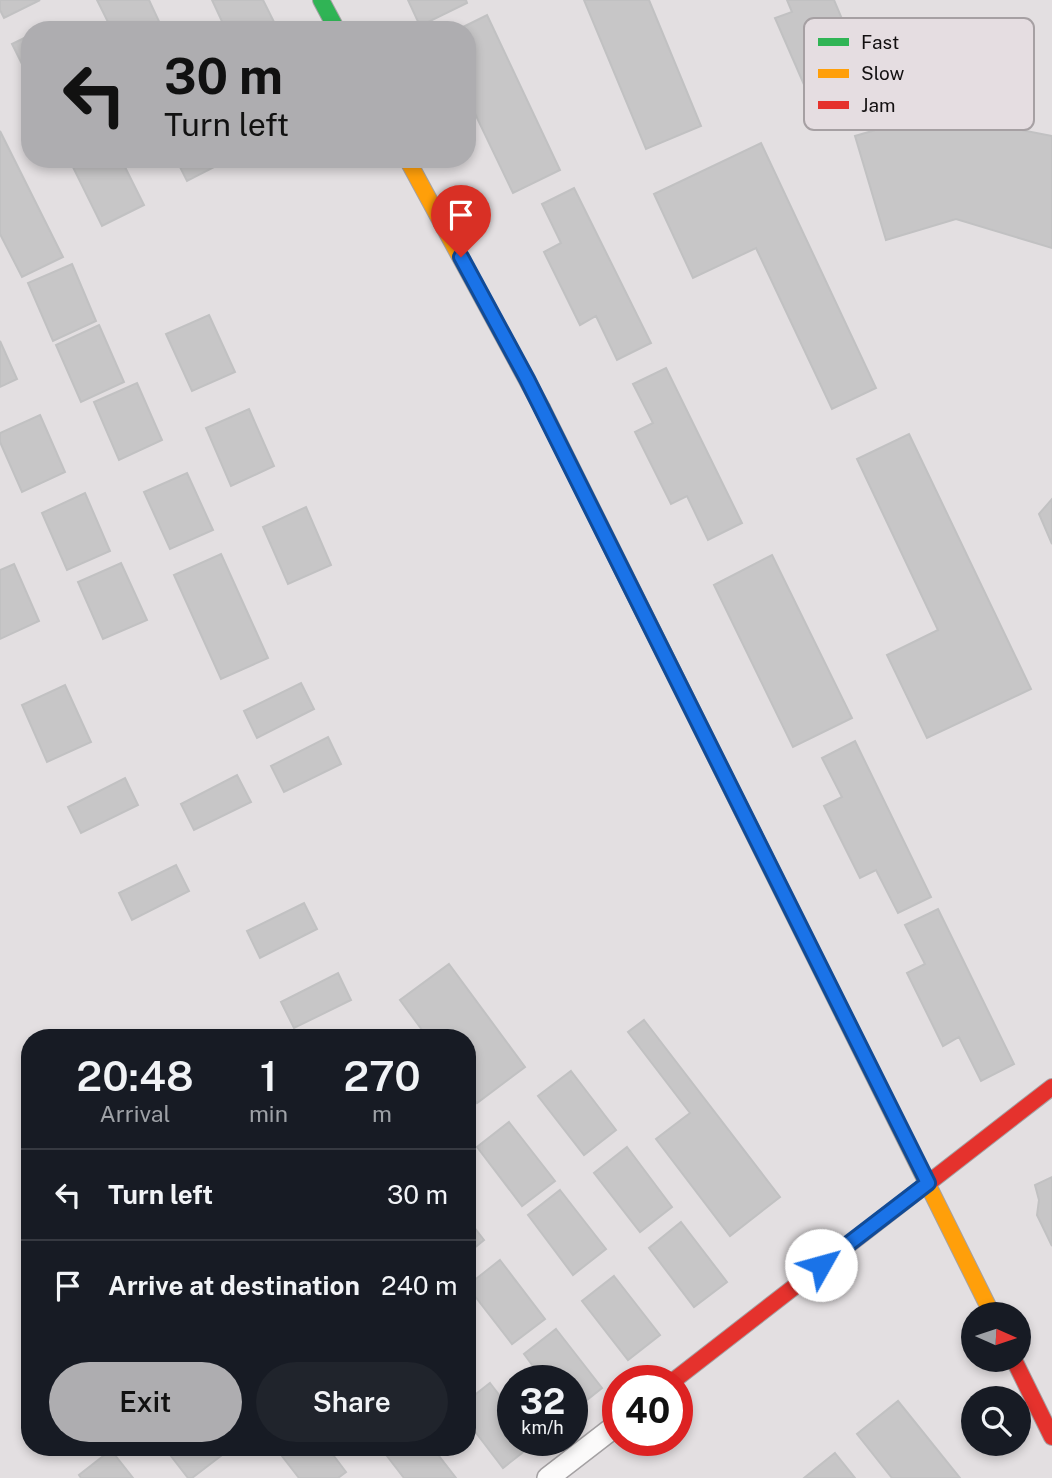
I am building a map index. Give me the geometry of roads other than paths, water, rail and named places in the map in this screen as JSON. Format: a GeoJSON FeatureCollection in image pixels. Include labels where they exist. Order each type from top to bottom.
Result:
{"type":"FeatureCollection","features":[{"type":"Feature","properties":{"kind":"street"},"geometry":{"type":"LineString","coordinates":[[321,0],[332,21]]}},
{"type":"Feature","properties":{"kind":"street"},"geometry":{"type":"LineString","coordinates":[[412,168],[527,379],[986,1302]]}},
{"type":"Feature","properties":{"kind":"street"},"geometry":{"type":"LineString","coordinates":[[693,1365],[1052,1087]]}},
{"type":"Feature","properties":{"kind":"street"},"geometry":{"type":"LineString","coordinates":[[1020,1372],[1052,1437]]}},
{"type":"Feature","properties":{"kind":"street"},"geometry":{"type":"LineString","coordinates":[[548,1478],[602,1436]]}}]}
